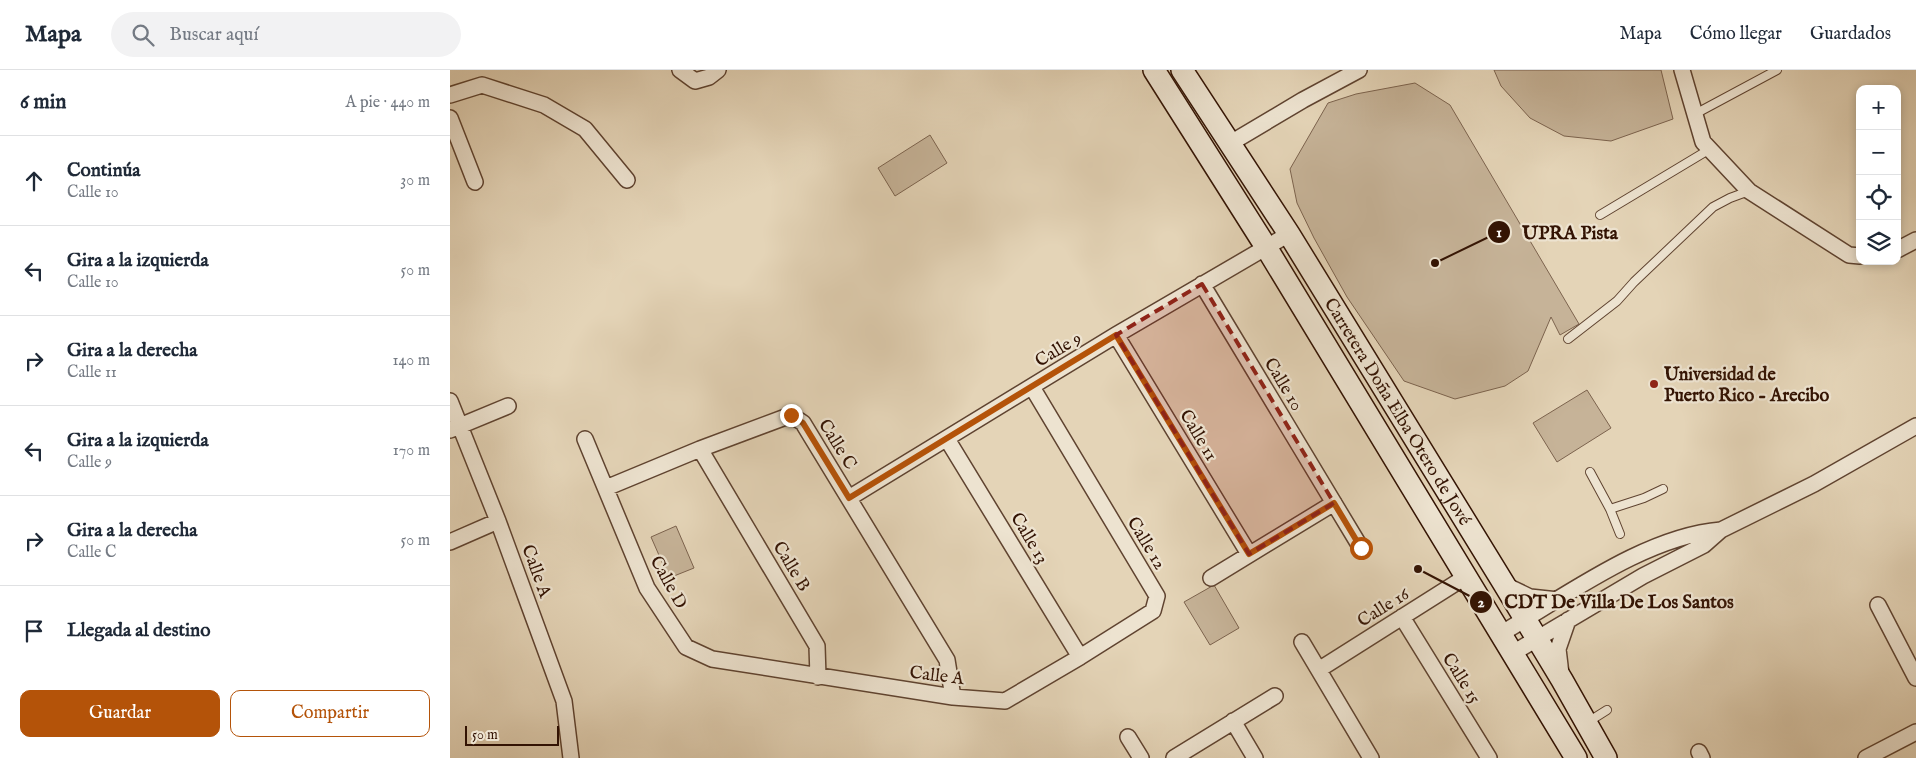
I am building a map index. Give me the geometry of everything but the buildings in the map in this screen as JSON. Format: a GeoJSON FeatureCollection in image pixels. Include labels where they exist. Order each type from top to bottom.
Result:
{"type":"FeatureCollection","features":[{"type":"Feature","properties":{"kind":"street"},"geometry":{"type":"LineString","coordinates":[[680,70],[695,82],[713,74]]}},
{"type":"Feature","properties":{"kind":"street","name":"Carretera Doña Elba Otero de Jové"},"geometry":{"type":"LineString","coordinates":[[1182,70],[1289,234],[1526,620],[1606,758]]}},
{"type":"Feature","properties":{"kind":"street"},"geometry":{"type":"LineString","coordinates":[[1197,139],[1222,145],[1230,144],[1303,100],[1359,70]]}},
{"type":"Feature","properties":{"kind":"street"},"geometry":{"type":"LineString","coordinates":[[1682,70],[1703,142],[1749,191],[1849,255],[1856,256]]}},
{"type":"Feature","properties":{"kind":"street","name":"Carretera Doña Elba Otero de Jové"},"geometry":{"type":"LineString","coordinates":[[1156,71],[1502,633],[1576,758]]}},
{"type":"Feature","properties":{"kind":"street"},"geometry":{"type":"LineString","coordinates":[[450,95],[482,85],[544,105],[585,129],[627,180]]}},
{"type":"Feature","properties":{"kind":"street"},"geometry":{"type":"LineString","coordinates":[[450,118],[475,182]]}},
{"type":"Feature","properties":{"kind":"street","name":"Calle 9"},"geometry":{"type":"LineString","coordinates":[[849,498],[1116,335],[1289,234]]}},
{"type":"Feature","properties":{"kind":"street"},"geometry":{"type":"LineString","coordinates":[[1901,248],[1916,240]]}},
{"type":"Feature","properties":{"kind":"street","name":"Calle 10"},"geometry":{"type":"LineString","coordinates":[[1202,284],[1361,548]]}},
{"type":"Feature","properties":{"kind":"street","name":"Calle 11"},"geometry":{"type":"LineString","coordinates":[[1116,335],[1249,554]]}},
{"type":"Feature","properties":{"kind":"street","name":"Calle 12"},"geometry":{"type":"LineString","coordinates":[[1032,387],[1157,596],[1153,611],[1045,678]]}},
{"type":"Feature","properties":{"kind":"street","name":"Calle A"},"geometry":{"type":"LineString","coordinates":[[450,401],[455,428],[498,521],[564,701],[571,758]]}},
{"type":"Feature","properties":{"kind":"street"},"geometry":{"type":"LineString","coordinates":[[455,428],[508,406]]}},
{"type":"Feature","properties":{"kind":"street","name":"Calle C"},"geometry":{"type":"LineString","coordinates":[[606,488],[700,449],[791,415],[803,423],[947,660],[952,698]]}},
{"type":"Feature","properties":{"kind":"street"},"geometry":{"type":"LineString","coordinates":[[1514,653],[1643,576],[1704,545],[1721,530],[1814,484],[1916,426]]}},
{"type":"Feature","properties":{"kind":"street","name":"Calle 13"},"geometry":{"type":"LineString","coordinates":[[947,438],[1080,657]]}},
{"type":"Feature","properties":{"kind":"street","name":"Calle D"},"geometry":{"type":"LineString","coordinates":[[585,439],[647,588],[686,647],[712,660],[818,677]]}},
{"type":"Feature","properties":{"kind":"street","name":"Calle B"},"geometry":{"type":"LineString","coordinates":[[700,449],[817,646],[818,677]]}},
{"type":"Feature","properties":{"kind":"street"},"geometry":{"type":"LineString","coordinates":[[1211,578],[1334,503]]}},
{"type":"Feature","properties":{"kind":"street"},"geometry":{"type":"LineString","coordinates":[[450,542],[498,521]]}},
{"type":"Feature","properties":{"kind":"street"},"geometry":{"type":"LineString","coordinates":[[1502,633],[1633,556],[1702,532],[1721,530]]}},
{"type":"Feature","properties":{"kind":"street","name":"Calle 16"},"geometry":{"type":"LineString","coordinates":[[1320,669],[1467,576]]}},
{"type":"Feature","properties":{"kind":"street"},"geometry":{"type":"LineString","coordinates":[[1504,584],[1530,597],[1558,600]]}},
{"type":"Feature","properties":{"kind":"street"},"geometry":{"type":"LineString","coordinates":[[1878,605],[1916,678]]}},
{"type":"Feature","properties":{"kind":"street","name":"Calle 15"},"geometry":{"type":"LineString","coordinates":[[1402,617],[1489,758]]}},
{"type":"Feature","properties":{"kind":"street"},"geometry":{"type":"LineString","coordinates":[[1562,680],[1558,648],[1568,620]]}},
{"type":"Feature","properties":{"kind":"street"},"geometry":{"type":"LineString","coordinates":[[1302,642],[1320,669],[1371,758]]}},
{"type":"Feature","properties":{"kind":"street","name":"Calle A"},"geometry":{"type":"LineString","coordinates":[[818,677],[952,698],[1005,701],[1045,678]]}},
{"type":"Feature","properties":{"kind":"street"},"geometry":{"type":"LineString","coordinates":[[1175,757],[1275,696]]}},
{"type":"Feature","properties":{"kind":"street"},"geometry":{"type":"LineString","coordinates":[[1233,721],[1255,758]]}},
{"type":"Feature","properties":{"kind":"street"},"geometry":{"type":"LineString","coordinates":[[1866,758],[1916,732]]}},
{"type":"Feature","properties":{"kind":"street"},"geometry":{"type":"LineString","coordinates":[[1128,736],[1141,758]]}},
{"type":"Feature","properties":{"kind":"lane"},"geometry":{"type":"LineString","coordinates":[[1695,114],[1777,70]]}},
{"type":"Feature","properties":{"kind":"lane"},"geometry":{"type":"LineString","coordinates":[[1600,215],[1710,149]]}},
{"type":"Feature","properties":{"kind":"lane"},"geometry":{"type":"LineString","coordinates":[[1568,339],[1617,301],[1634,282],[1713,208],[1730,198],[1749,191]]}},
{"type":"Feature","properties":{"kind":"lane"},"geometry":{"type":"LineString","coordinates":[[1590,472],[1610,509],[1620,534]]}},
{"type":"Feature","properties":{"kind":"lane"},"geometry":{"type":"LineString","coordinates":[[1610,509],[1644,498],[1663,489]]}},
{"type":"Feature","properties":{"kind":"lane"},"geometry":{"type":"LineString","coordinates":[[1586,723],[1607,710]]}},
{"type":"Feature","properties":{"kind":"highlighted area"},"geometry":{"type":"Polygon","coordinates":[[[1202,284],[1334,503],[1249,554],[1116,335],[1202,284]]]}},
{"type":"Feature","properties":{"kind":"shaded area"},"geometry":{"type":"Polygon","coordinates":[[[1494,70],[1661,70],[1673,119],[1611,141],[1564,136],[1530,118],[1501,86],[1494,70]]]}},
{"type":"Feature","properties":{"kind":"shaded area"},"geometry":{"type":"Polygon","coordinates":[[[1415,83],[1450,105],[1579,324],[1560,335],[1551,317],[1528,371],[1505,386],[1455,399],[1404,381],[1347,297],[1314,238],[1297,203],[1290,169],[1328,103],[1356,94],[1415,83]]]}},
{"type":"Feature","properties":{"kind":"shaded area"},"geometry":{"type":"Polygon","coordinates":[[[930,135],[947,163],[895,196],[878,168],[930,135]]]}},
{"type":"Feature","properties":{"kind":"shaded area"},"geometry":{"type":"Polygon","coordinates":[[[1587,390],[1611,428],[1557,462],[1533,423],[1587,390]]]}},
{"type":"Feature","properties":{"kind":"shaded area"},"geometry":{"type":"Polygon","coordinates":[[[676,526],[694,568],[669,578],[651,537],[676,526]]]}},
{"type":"Feature","properties":{"kind":"shaded area"},"geometry":{"type":"Polygon","coordinates":[[[1214,585],[1239,628],[1210,645],[1184,602],[1214,585]]]}},
{"type":"Feature","properties":{"kind":"place","name":"UPRA Pista"},"geometry":{"type":"Point","coordinates":[1435,263]}},
{"type":"Feature","properties":{"kind":"place","name":"Universidad de Puerto Rico - Arecibo"},"geometry":{"type":"Point","coordinates":[1654,384]}},
{"type":"Feature","properties":{"kind":"place","name":"CDT De Villa De Los Santos"},"geometry":{"type":"Point","coordinates":[1418,569]}},
{"type":"Feature","properties":{"kind":"route"},"geometry":{"type":"LineString","coordinates":[[791,415],[803,423],[849,498],[1116,335],[1249,554],[1334,503],[1361,548]]}}]}
